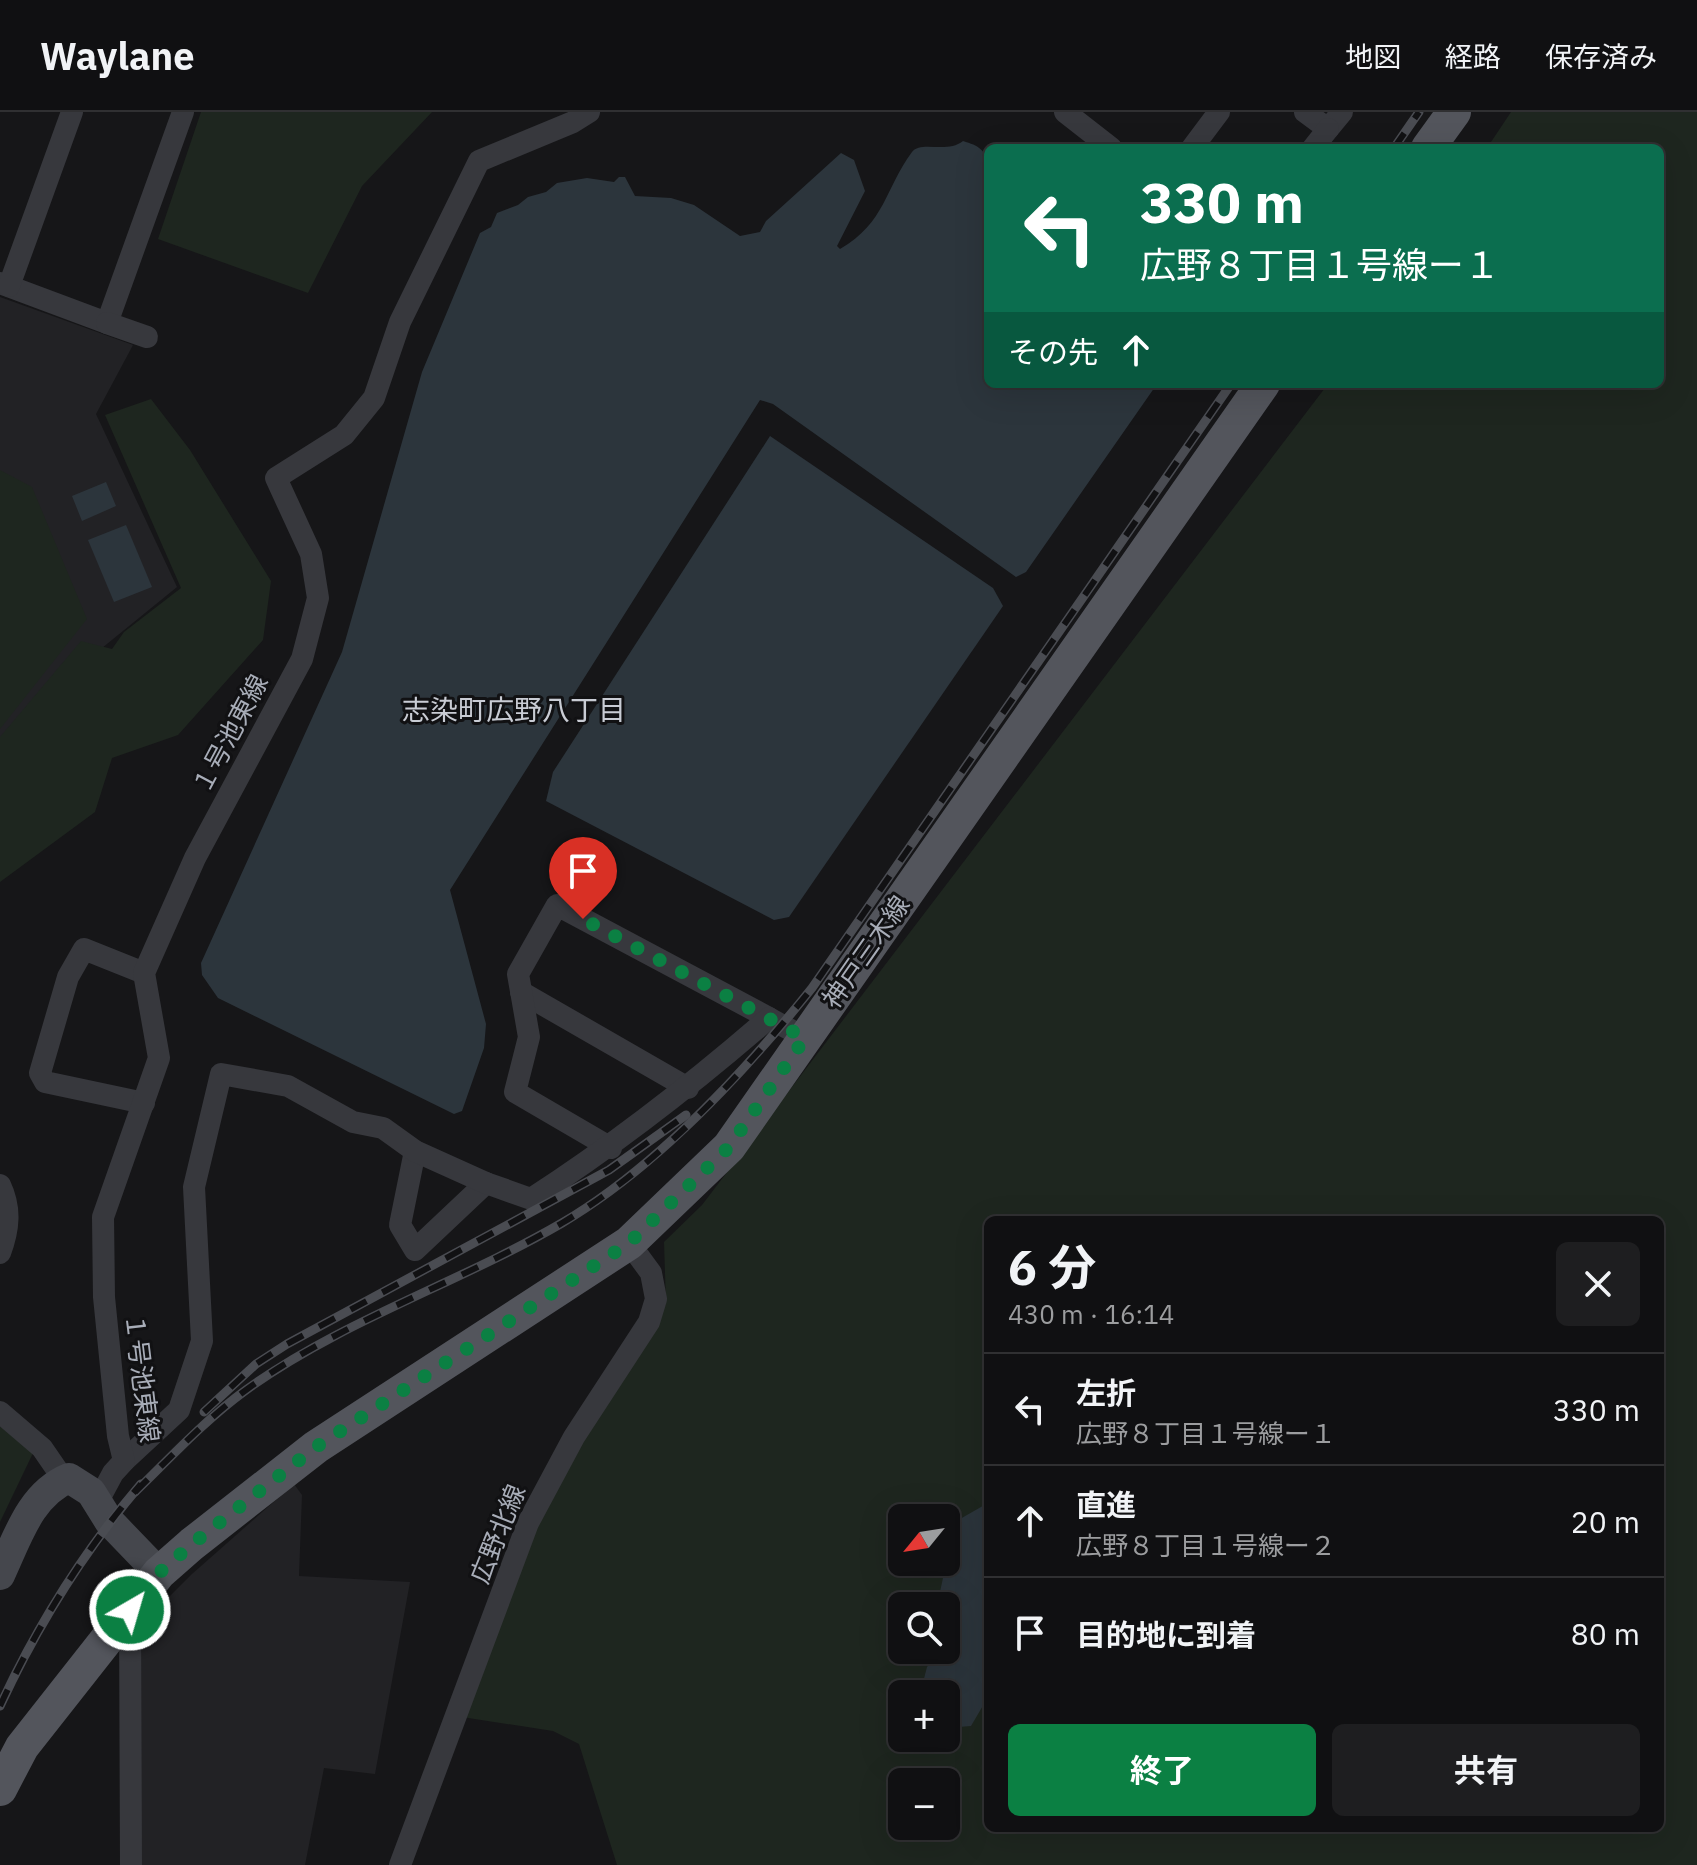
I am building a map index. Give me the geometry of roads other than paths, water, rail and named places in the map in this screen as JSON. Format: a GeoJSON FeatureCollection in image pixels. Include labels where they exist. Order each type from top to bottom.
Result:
{"type":"FeatureCollection","features":[{"type":"Feature","properties":{"kind":"main road"},"geometry":{"type":"LineString","coordinates":[[1431,144],[1454,112]]}},
{"type":"Feature","properties":{"kind":"main road","name":"神戸三木線"},"geometry":{"type":"LineString","coordinates":[[0,1789],[22,1747],[159,1573],[316,1447],[629,1243],[729,1147],[1260,388]]}},
{"type":"Feature","properties":{"kind":"street"},"geometry":{"type":"LineString","coordinates":[[72,112],[4,284],[147,337]]}},
{"type":"Feature","properties":{"kind":"street"},"geometry":{"type":"LineString","coordinates":[[107,323],[183,112]]}},
{"type":"Feature","properties":{"kind":"street","name":"１号池東線"},"geometry":{"type":"LineString","coordinates":[[98,1501],[113,1473],[124,1461],[118,1436],[104,1297],[103,1217],[159,1058],[144,973],[195,858],[302,659],[318,598],[311,554],[276,478],[344,435],[374,398],[400,322],[479,161],[573,122],[589,112]]}},
{"type":"Feature","properties":{"kind":"street"},"geometry":{"type":"LineString","coordinates":[[1065,112],[1106,144]]}},
{"type":"Feature","properties":{"kind":"street"},"geometry":{"type":"LineString","coordinates":[[1195,144],[1219,112]]}},
{"type":"Feature","properties":{"kind":"street"},"geometry":{"type":"LineString","coordinates":[[1305,112],[1335,120],[1316,144]]}},
{"type":"Feature","properties":{"kind":"street"},"geometry":{"type":"LineString","coordinates":[[611,1148],[515,1092],[529,1037],[518,974],[557,905],[805,1038]]}},
{"type":"Feature","properties":{"kind":"street"},"geometry":{"type":"LineString","coordinates":[[144,973],[84,949],[68,977],[40,1073],[45,1082],[144,1103]]}},
{"type":"Feature","properties":{"kind":"street"},"geometry":{"type":"LineString","coordinates":[[521,992],[688,1088]]}},
{"type":"Feature","properties":{"kind":"street"},"geometry":{"type":"LineString","coordinates":[[124,1461],[179,1410],[202,1341],[194,1187],[221,1074],[288,1086],[353,1122],[383,1128],[415,1151],[486,1183],[531,1199],[611,1148],[688,1088],[769,1018]]}},
{"type":"Feature","properties":{"kind":"street"},"geometry":{"type":"LineString","coordinates":[[415,1151],[400,1225],[415,1250],[486,1183]]}},
{"type":"Feature","properties":{"kind":"street"},"geometry":{"type":"LineString","coordinates":[[0,1185],[9,1203],[5,1239],[0,1253]]}},
{"type":"Feature","properties":{"kind":"street","name":"広野北線"},"geometry":{"type":"LineString","coordinates":[[400,1865],[528,1523],[574,1437],[649,1322],[656,1299],[651,1273],[629,1243]]}},
{"type":"Feature","properties":{"kind":"street"},"geometry":{"type":"LineString","coordinates":[[0,1412],[42,1448],[64,1480]]}},
{"type":"Feature","properties":{"kind":"street"},"geometry":{"type":"LineString","coordinates":[[0,1575],[48,1487],[69,1478],[98,1501],[109,1521],[159,1573]]}},
{"type":"Feature","properties":{"kind":"street"},"geometry":{"type":"LineString","coordinates":[[130,1610],[131,1865]]}},
{"type":"Feature","properties":{"kind":"railway"},"geometry":{"type":"LineString","coordinates":[[1397,144],[1419,112]]}},
{"type":"Feature","properties":{"kind":"railway"},"geometry":{"type":"LineString","coordinates":[[135,1492],[231,1401],[283,1365],[361,1322],[483,1265],[562,1223],[631,1175],[697,1117],[812,988],[1228,388]]}},
{"type":"Feature","properties":{"kind":"railway"},"geometry":{"type":"LineString","coordinates":[[204,1412],[256,1364],[287,1344],[609,1170],[686,1115]]}},
{"type":"Feature","properties":{"kind":"railway"},"geometry":{"type":"LineString","coordinates":[[0,1706],[63,1590],[141,1484]]}},
{"type":"Feature","properties":{"kind":"district","name":"志染町広野八丁目"},"geometry":{"type":"Point","coordinates":[514,710]}}]}
